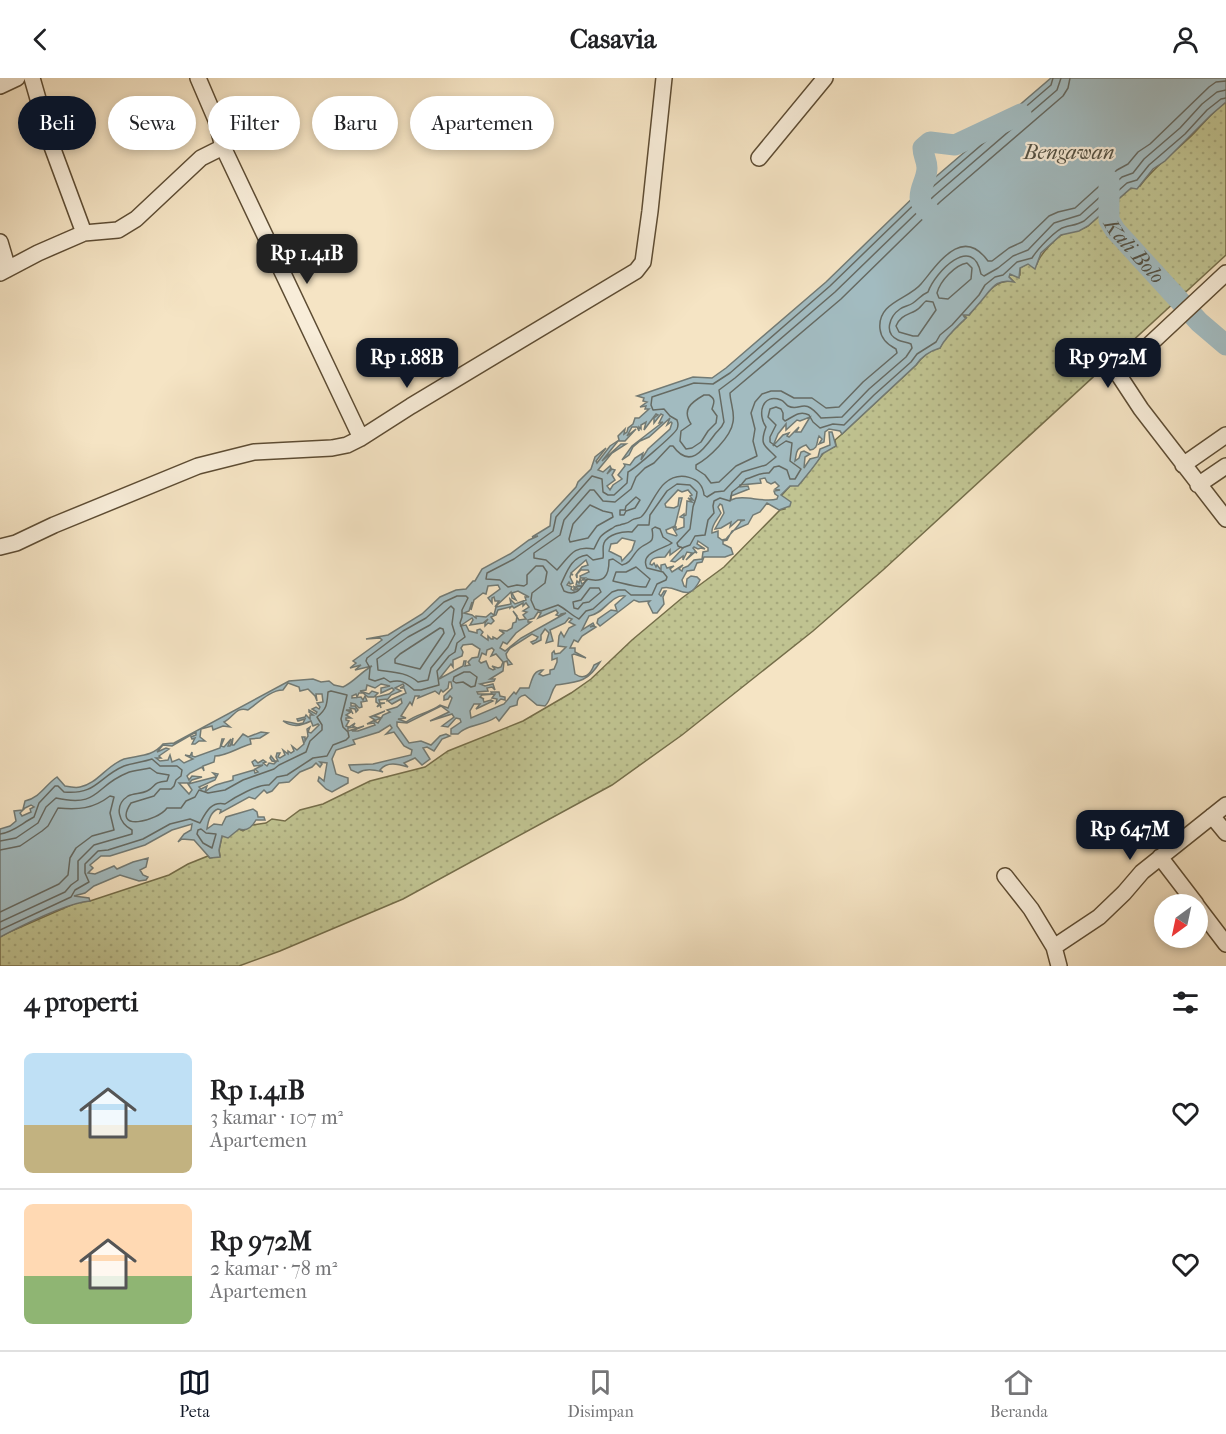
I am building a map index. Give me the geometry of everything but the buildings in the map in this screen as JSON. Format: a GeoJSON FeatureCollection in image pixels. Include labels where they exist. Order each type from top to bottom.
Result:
{"type":"FeatureCollection","features":[{"type":"Feature","properties":{"kind":"street"},"geometry":{"type":"LineString","coordinates":[[0,86],[17,78]]}},
{"type":"Feature","properties":{"kind":"street"},"geometry":{"type":"LineString","coordinates":[[32,78],[51,144],[84,233]]}},
{"type":"Feature","properties":{"kind":"street"},"geometry":{"type":"LineString","coordinates":[[198,78],[208,101]]}},
{"type":"Feature","properties":{"kind":"street"},"geometry":{"type":"LineString","coordinates":[[0,547],[16,543],[198,466],[254,452],[332,448],[347,445],[641,267],[650,211],[664,78]]}},
{"type":"Feature","properties":{"kind":"street"},"geometry":{"type":"LineString","coordinates":[[759,158],[817,81]]}},
{"type":"Feature","properties":{"kind":"street"},"geometry":{"type":"LineString","coordinates":[[0,242],[4,271],[84,233],[118,230],[136,219],[201,158],[217,150]]}},
{"type":"Feature","properties":{"kind":"street"},"geometry":{"type":"LineString","coordinates":[[224,150],[361,438]]}},
{"type":"Feature","properties":{"kind":"street"},"geometry":{"type":"LineString","coordinates":[[1226,273],[1118,374],[1141,409],[1226,519]]}},
{"type":"Feature","properties":{"kind":"street"},"geometry":{"type":"LineString","coordinates":[[1183,465],[1226,435]]}},
{"type":"Feature","properties":{"kind":"street"},"geometry":{"type":"LineString","coordinates":[[1198,485],[1226,466]]}},
{"type":"Feature","properties":{"kind":"street"},"geometry":{"type":"LineString","coordinates":[[1054,947],[1099,916],[1160,856],[1226,805]]}},
{"type":"Feature","properties":{"kind":"street"},"geometry":{"type":"LineString","coordinates":[[1212,816],[1226,833]]}},
{"type":"Feature","properties":{"kind":"street"},"geometry":{"type":"LineString","coordinates":[[1160,856],[1189,894]]}},
{"type":"Feature","properties":{"kind":"street"},"geometry":{"type":"LineString","coordinates":[[1005,876],[1031,909],[1054,947],[1059,966]]}},
{"type":"Feature","properties":{"kind":"street"},"geometry":{"type":"LineString","coordinates":[[1208,920],[1226,944]]}},
{"type":"Feature","properties":{"kind":"green space"},"geometry":{"type":"Polygon","coordinates":[[[1226,102],[1226,255],[883,570],[813,631],[682,735],[612,785],[403,899],[239,966],[0,966],[0,937],[7,933],[78,902],[90,901],[169,875],[208,856],[210,858],[220,856],[222,836],[239,829],[243,831],[252,825],[266,823],[272,819],[285,821],[300,810],[323,804],[370,781],[425,767],[448,751],[523,721],[591,679],[632,640],[682,598],[724,567],[780,510],[785,509],[781,496],[790,486],[801,482],[825,451],[836,446],[835,440],[924,356],[940,348],[944,339],[966,318],[963,314],[969,315],[993,287],[1005,281],[1013,281],[1009,277],[1010,274],[1020,275],[1020,268],[1028,263],[1037,264],[1044,252],[1060,236],[1088,226],[1131,188],[1140,186],[1156,167],[1226,102]]]}},
{"type":"Feature","properties":{"kind":"water","name":"Bengawan"},"geometry":{"type":"Polygon","coordinates":[[[1051,78],[1226,78],[1226,102],[1165,161],[1153,169],[1137,189],[1131,188],[1088,226],[1079,231],[1061,235],[1041,253],[1035,269],[1028,264],[1020,268],[1019,278],[1010,274],[1009,277],[1014,282],[1003,281],[995,285],[969,315],[963,315],[967,317],[940,348],[924,356],[842,434],[840,431],[829,429],[825,432],[824,442],[819,444],[822,439],[819,436],[815,448],[810,450],[806,445],[798,449],[795,461],[801,452],[810,454],[805,457],[804,468],[810,459],[818,457],[820,449],[830,445],[829,432],[832,432],[836,446],[822,454],[798,486],[790,486],[781,495],[791,502],[790,506],[779,510],[767,503],[760,512],[753,515],[748,524],[734,530],[741,521],[745,520],[738,520],[730,527],[731,522],[715,529],[724,513],[720,504],[718,507],[721,513],[712,533],[718,531],[718,537],[722,540],[730,534],[723,544],[731,548],[733,554],[725,557],[704,557],[702,562],[697,563],[694,570],[687,571],[682,580],[684,586],[686,587],[687,579],[691,576],[700,580],[691,592],[686,593],[668,587],[662,588],[659,594],[661,596],[666,591],[663,597],[664,604],[657,613],[653,613],[648,603],[650,601],[634,600],[600,626],[597,623],[598,619],[611,610],[617,611],[615,605],[625,596],[620,596],[599,612],[589,616],[582,630],[593,623],[594,625],[590,627],[596,627],[582,636],[578,642],[574,640],[570,648],[575,648],[575,652],[586,658],[572,655],[575,674],[579,676],[587,675],[594,665],[600,662],[587,677],[576,682],[556,685],[545,706],[537,705],[523,695],[517,701],[517,705],[510,707],[499,721],[496,717],[466,728],[458,734],[451,734],[451,729],[461,722],[460,719],[456,718],[448,727],[442,726],[454,717],[452,714],[430,721],[449,712],[441,706],[407,723],[397,722],[397,726],[409,743],[421,741],[431,745],[440,736],[446,734],[450,736],[442,739],[434,751],[427,747],[423,748],[430,759],[422,765],[415,758],[404,763],[408,767],[389,764],[380,770],[383,772],[367,770],[358,773],[351,770],[349,765],[373,764],[411,755],[412,750],[404,746],[394,732],[386,734],[392,728],[390,725],[379,732],[353,740],[355,744],[336,750],[332,759],[336,774],[348,778],[348,783],[332,792],[318,781],[319,777],[324,781],[327,763],[320,762],[322,764],[320,767],[316,763],[300,772],[289,782],[279,783],[272,791],[267,793],[264,790],[255,799],[249,797],[220,813],[221,810],[218,809],[213,812],[207,829],[214,824],[222,825],[226,817],[253,809],[257,812],[258,817],[264,817],[265,820],[256,820],[249,828],[239,829],[228,838],[222,836],[220,857],[210,858],[194,840],[182,839],[178,842],[184,834],[191,830],[192,824],[172,830],[145,845],[110,856],[101,856],[90,865],[93,868],[88,873],[95,874],[114,866],[117,869],[148,858],[146,867],[140,870],[148,877],[146,880],[139,881],[120,875],[94,886],[85,893],[74,896],[89,898],[90,901],[57,910],[0,937],[0,829],[16,821],[14,811],[23,810],[20,813],[22,816],[31,812],[30,809],[34,807],[31,805],[23,809],[25,801],[39,794],[57,777],[65,786],[86,785],[112,765],[124,759],[150,753],[163,744],[174,743],[289,681],[313,679],[321,682],[329,681],[343,687],[351,682],[372,666],[355,670],[361,665],[350,668],[356,663],[353,661],[382,640],[380,638],[366,639],[388,635],[422,614],[440,597],[456,590],[466,589],[475,581],[482,569],[510,554],[550,526],[551,514],[591,469],[595,457],[606,448],[596,461],[597,463],[610,446],[619,440],[618,436],[625,429],[624,434],[627,432],[635,418],[639,418],[649,409],[645,409],[646,406],[640,407],[647,402],[643,401],[644,398],[637,396],[693,377],[712,378],[726,368],[826,282],[925,186],[1051,78]],[[656,414],[644,430],[646,422],[641,425],[639,431],[637,427],[632,427],[627,436],[636,429],[625,441],[618,441],[602,461],[621,444],[626,444],[612,453],[598,470],[603,472],[610,466],[607,474],[612,469],[615,470],[612,475],[615,480],[607,486],[610,490],[622,479],[618,475],[625,466],[624,464],[630,465],[643,453],[641,460],[648,449],[670,429],[672,423],[667,425],[670,418],[649,437],[633,447],[629,455],[622,460],[632,446],[663,422],[659,423],[663,415],[661,414],[654,423],[654,418],[658,415],[656,414]],[[810,417],[797,420],[786,430],[786,424],[778,434],[773,446],[783,435],[789,433],[787,436],[789,437],[799,427],[796,432],[801,432],[810,417]],[[765,478],[760,479],[761,483],[740,485],[740,487],[748,486],[749,489],[731,496],[731,500],[736,498],[777,499],[778,496],[774,491],[780,490],[775,489],[779,486],[775,482],[771,484],[765,478]],[[678,490],[665,504],[666,507],[678,506],[679,498],[682,498],[675,526],[666,530],[667,533],[676,536],[673,528],[676,527],[676,530],[684,527],[684,518],[680,517],[686,515],[687,501],[692,502],[688,498],[693,500],[688,490],[682,492],[678,490]],[[622,538],[617,543],[611,544],[609,551],[621,557],[622,561],[632,550],[635,541],[622,538]],[[698,541],[697,544],[705,549],[694,547],[697,553],[695,552],[686,560],[692,553],[687,552],[683,560],[683,556],[675,562],[671,561],[683,548],[681,547],[670,555],[670,550],[665,557],[657,557],[650,564],[654,563],[661,570],[661,565],[665,564],[667,568],[674,566],[670,569],[672,572],[683,565],[679,569],[682,571],[694,560],[702,559],[703,552],[708,551],[708,548],[698,541]],[[586,560],[571,573],[573,575],[571,574],[573,583],[569,582],[567,585],[572,587],[571,589],[574,591],[574,587],[576,590],[578,589],[575,587],[582,586],[576,585],[577,581],[579,583],[580,579],[582,584],[587,580],[582,580],[585,578],[580,576],[589,572],[588,570],[581,570],[577,578],[576,575],[582,567],[588,565],[586,560]],[[498,585],[488,586],[486,594],[483,593],[474,600],[471,610],[472,602],[469,611],[464,613],[476,618],[476,616],[486,617],[491,613],[494,615],[496,607],[511,604],[510,599],[515,604],[529,597],[518,591],[512,593],[516,600],[512,598],[511,592],[495,607],[499,601],[495,601],[494,597],[492,603],[488,598],[500,589],[498,585]],[[523,603],[514,608],[512,606],[498,610],[496,615],[491,617],[494,621],[491,624],[488,623],[485,626],[488,619],[483,623],[470,625],[472,618],[460,626],[466,625],[469,631],[477,633],[480,629],[483,632],[481,635],[488,640],[488,636],[491,639],[493,637],[497,639],[504,633],[499,630],[507,631],[512,628],[517,617],[519,620],[526,619],[523,615],[527,612],[523,611],[529,607],[526,603],[523,606],[523,603]],[[556,610],[538,618],[541,613],[538,612],[534,618],[528,620],[531,622],[516,633],[507,644],[503,642],[500,648],[505,651],[521,638],[566,613],[559,616],[556,615],[558,613],[556,610]],[[569,618],[565,623],[550,630],[553,641],[546,643],[549,633],[545,629],[541,640],[533,644],[531,642],[538,637],[532,634],[510,648],[506,654],[512,664],[508,665],[507,661],[504,662],[503,671],[490,679],[495,679],[494,681],[480,684],[485,686],[493,684],[495,690],[492,687],[487,688],[488,691],[477,692],[478,694],[492,694],[491,692],[499,692],[505,700],[501,699],[496,703],[497,699],[492,698],[495,694],[482,695],[480,697],[484,699],[484,702],[493,701],[476,709],[480,704],[474,704],[470,711],[471,718],[504,704],[520,688],[529,688],[533,676],[540,670],[543,670],[539,674],[543,676],[550,674],[550,670],[554,669],[557,662],[557,658],[552,660],[552,653],[554,651],[555,654],[560,653],[566,647],[558,646],[559,636],[561,632],[564,637],[569,628],[575,625],[569,622],[572,619],[569,618]],[[472,644],[463,645],[461,648],[462,656],[453,660],[453,667],[451,664],[439,679],[463,666],[464,661],[466,661],[465,666],[470,665],[468,662],[478,657],[480,649],[472,644]],[[492,648],[487,650],[486,655],[482,653],[479,661],[481,663],[486,661],[489,668],[493,670],[495,669],[492,666],[501,667],[503,662],[496,654],[491,656],[494,650],[492,648]],[[451,682],[443,692],[441,690],[439,694],[435,691],[418,698],[419,696],[415,696],[412,705],[410,702],[401,716],[406,718],[398,719],[406,722],[440,705],[448,708],[452,698],[450,696],[444,700],[444,696],[452,688],[451,682]],[[288,683],[283,690],[273,692],[248,710],[241,709],[224,722],[230,727],[223,726],[213,730],[212,726],[201,729],[200,737],[205,741],[192,744],[195,738],[191,737],[196,735],[196,732],[172,746],[163,745],[157,752],[169,749],[159,756],[161,758],[156,758],[160,761],[168,760],[170,755],[172,762],[179,759],[184,763],[193,759],[185,755],[190,756],[192,752],[192,756],[195,757],[220,748],[222,739],[224,739],[221,746],[224,747],[231,739],[228,746],[230,746],[233,738],[232,745],[234,745],[243,734],[248,737],[261,732],[268,733],[260,738],[250,739],[251,744],[224,755],[215,756],[214,762],[203,766],[204,771],[202,767],[190,773],[187,776],[189,780],[192,776],[202,777],[189,783],[179,783],[189,794],[192,790],[188,784],[215,777],[213,773],[218,774],[215,780],[199,787],[201,789],[207,786],[205,792],[214,786],[233,780],[233,776],[254,770],[255,773],[258,772],[255,769],[263,765],[254,766],[252,762],[255,760],[258,763],[263,760],[267,766],[269,763],[274,764],[276,762],[272,761],[271,756],[278,761],[277,753],[280,753],[278,757],[280,758],[285,755],[283,750],[288,754],[288,751],[291,753],[294,751],[292,746],[297,750],[304,744],[302,737],[305,737],[305,741],[308,736],[307,729],[310,727],[308,732],[311,733],[319,725],[313,726],[311,721],[300,725],[293,725],[283,721],[303,723],[305,719],[298,721],[297,719],[306,715],[310,719],[310,715],[313,715],[309,710],[316,714],[317,712],[312,709],[316,707],[319,709],[317,703],[323,702],[322,694],[316,694],[317,701],[308,689],[300,691],[299,687],[288,683]],[[381,684],[375,688],[367,685],[366,690],[360,691],[369,694],[372,691],[378,693],[374,697],[368,697],[363,693],[359,693],[357,697],[356,694],[352,696],[352,698],[361,697],[363,700],[365,696],[367,701],[361,702],[362,707],[359,708],[351,703],[351,706],[355,706],[358,710],[356,712],[355,709],[350,708],[351,710],[346,710],[351,712],[346,715],[351,718],[346,718],[349,721],[346,726],[349,727],[355,723],[353,726],[355,727],[348,728],[348,731],[364,726],[352,731],[358,731],[375,725],[374,723],[367,724],[375,720],[370,717],[385,711],[374,716],[381,718],[374,721],[378,723],[383,715],[390,712],[387,710],[402,703],[401,699],[392,704],[388,701],[406,693],[404,688],[400,688],[404,686],[403,684],[395,688],[401,691],[391,695],[387,700],[379,700],[380,703],[385,703],[380,704],[381,708],[380,705],[377,707],[379,704],[376,702],[376,697],[389,694],[394,690],[392,688],[381,693],[381,688],[390,686],[381,684]]]}},
{"type":"Feature","properties":{"kind":"waterway","name":"Kali Bolo"},"geometry":{"type":"LineString","coordinates":[[931,213],[921,202],[920,197],[927,168],[923,148],[930,142],[955,145],[1021,114]]}},
{"type":"Feature","properties":{"kind":"waterway","name":"Kali Bolo"},"geometry":{"type":"LineString","coordinates":[[1109,180],[1109,220],[1115,230],[1199,322],[1226,345]]}}]}
